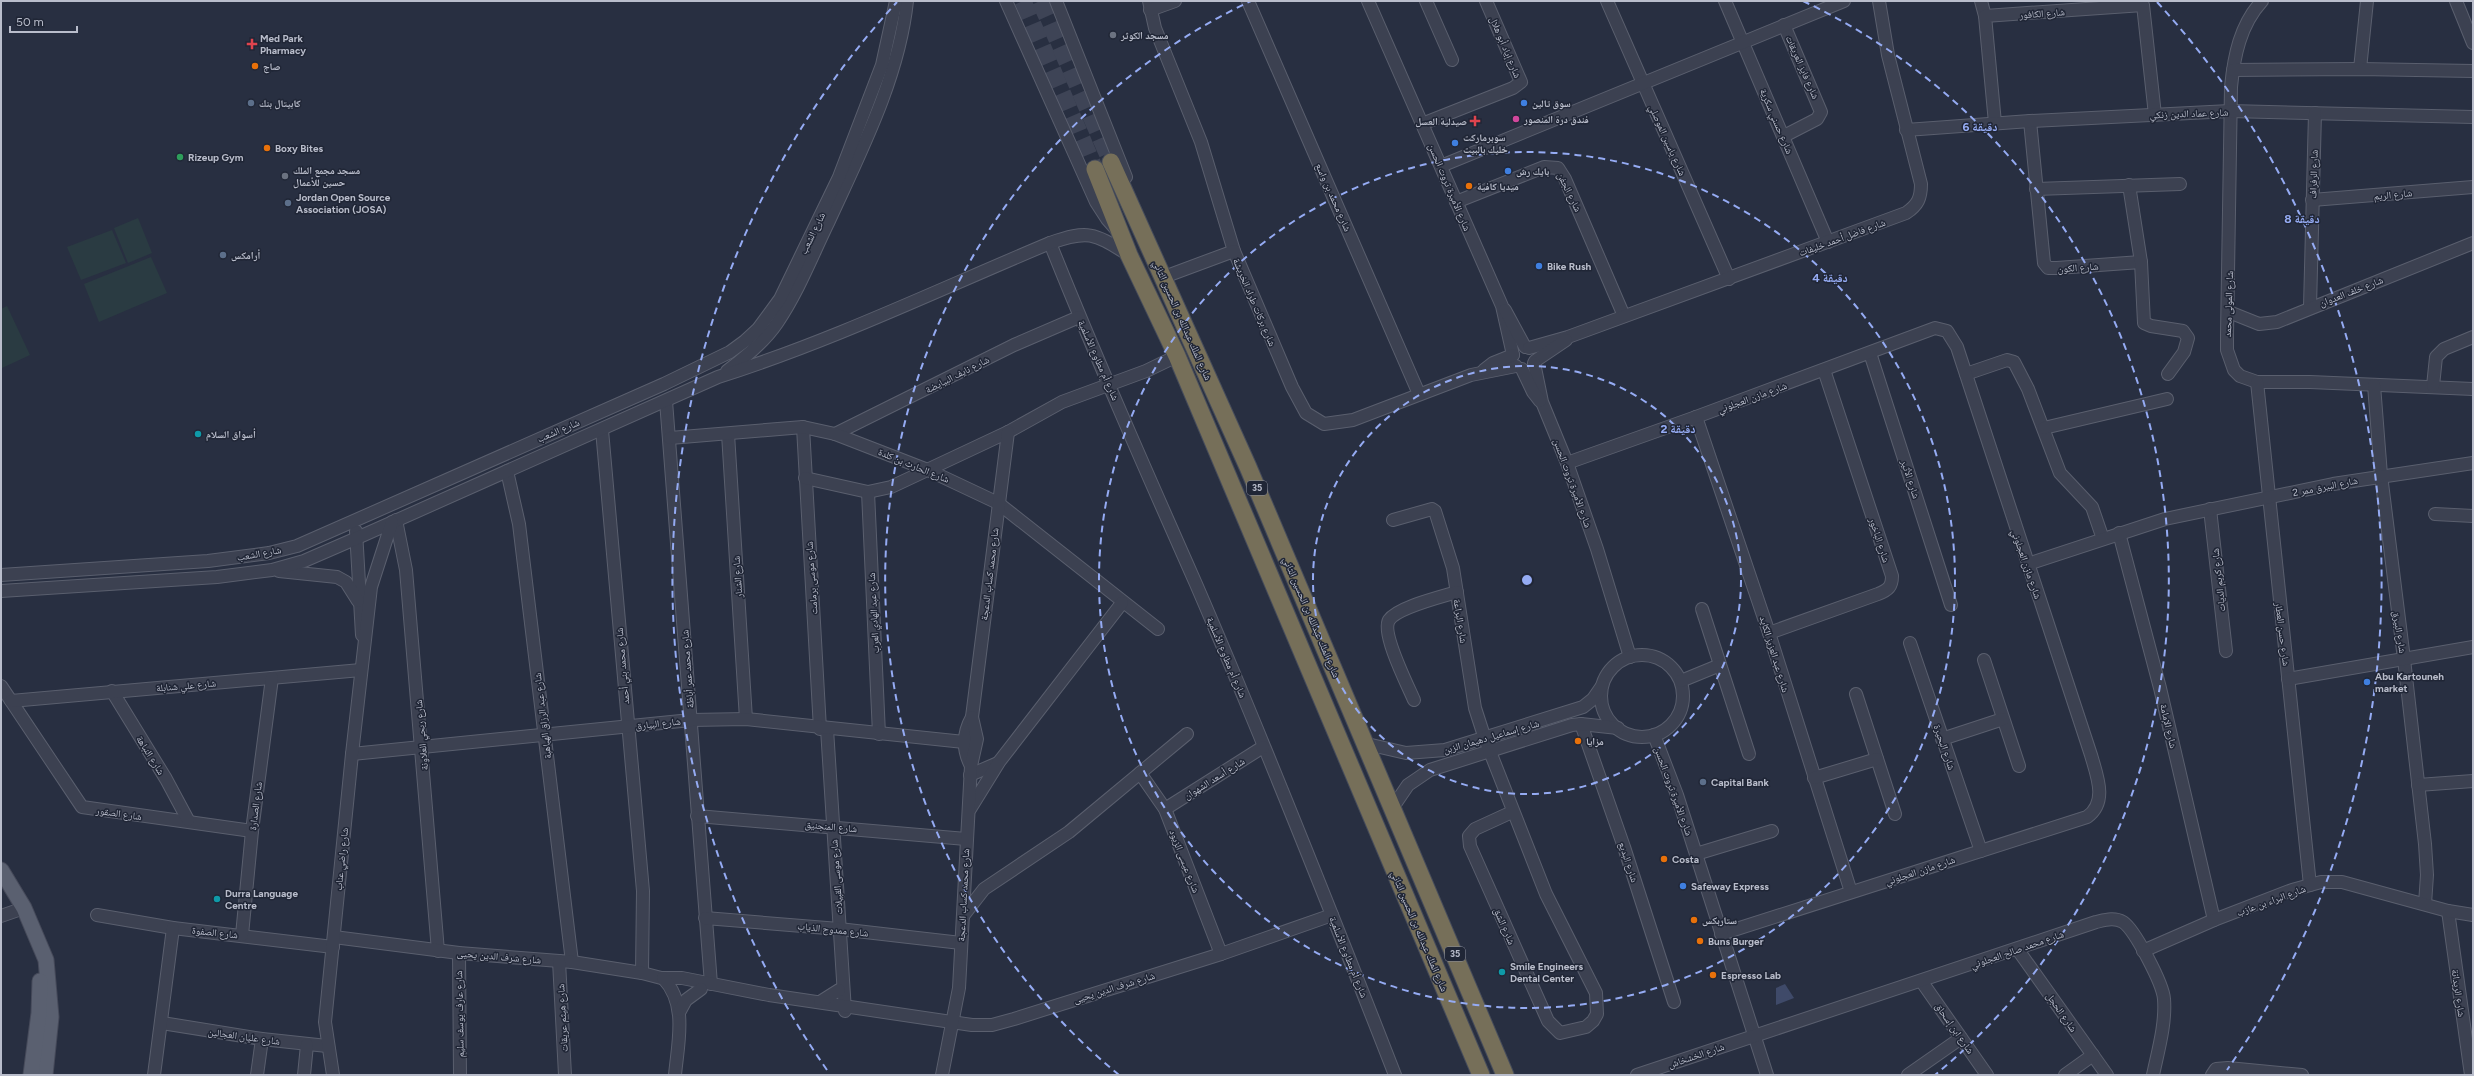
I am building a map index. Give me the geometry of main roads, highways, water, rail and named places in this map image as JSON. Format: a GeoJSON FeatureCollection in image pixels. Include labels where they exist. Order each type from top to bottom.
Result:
{"type":"FeatureCollection","features":[{"type":"Feature","properties":{"kind":"highway","name":"شارع الملك عبدالله بن الحسين الثاني"},"geometry":{"type":"LineString","coordinates":[[1111,162],[1164,277],[1367,744],[1505,1075]]}},
{"type":"Feature","properties":{"kind":"highway","name":"شارع الملك عبدالله بن الحسين الثاني"},"geometry":{"type":"LineString","coordinates":[[1094,169],[1171,359],[1481,1075]]}},
{"type":"Feature","properties":{"kind":"main road"},"geometry":{"type":"LineString","coordinates":[[1,870],[24,908],[39,948],[46,960],[50,1003],[45,1075]]}},
{"type":"Feature","properties":{"kind":"main road"},"geometry":{"type":"LineString","coordinates":[[31,1075],[39,1013],[39,948]]}},
{"type":"Feature","properties":{"kind":"water"},"geometry":{"type":"Polygon","coordinates":[[[1785,984],[1794,998],[1776,1005],[1776,988],[1785,984]]]}},
{"type":"Feature","properties":{"kind":"tunnel"},"geometry":{"type":"LineString","coordinates":[[1023,1],[1095,169]]}},
{"type":"Feature","properties":{"kind":"tunnel"},"geometry":{"type":"LineString","coordinates":[[1040,1],[1111,162]]}},
{"type":"Feature","properties":{"kind":"place","name":"مسجد الكوثر"},"geometry":{"type":"Point","coordinates":[1113,35]}},
{"type":"Feature","properties":{"kind":"place","name":"Med Park Pharmacy"},"geometry":{"type":"Point","coordinates":[252,44]}},
{"type":"Feature","properties":{"kind":"place","name":"صاج"},"geometry":{"type":"Point","coordinates":[255,66]}},
{"type":"Feature","properties":{"kind":"place","name":"كابيتال بنك"},"geometry":{"type":"Point","coordinates":[251,103]}},
{"type":"Feature","properties":{"kind":"place","name":"سوق تالين"},"geometry":{"type":"Point","coordinates":[1524,103]}},
{"type":"Feature","properties":{"kind":"place","name":"فندق درة المنصور"},"geometry":{"type":"Point","coordinates":[1516,119]}},
{"type":"Feature","properties":{"kind":"place","name":"صيدلية العسل"},"geometry":{"type":"Point","coordinates":[1475,121]}},
{"type":"Feature","properties":{"kind":"place","name":"سوبرماركت خليك بالبيت"},"geometry":{"type":"Point","coordinates":[1455,143]}},
{"type":"Feature","properties":{"kind":"place","name":"Boxy Bites"},"geometry":{"type":"Point","coordinates":[267,148]}},
{"type":"Feature","properties":{"kind":"place","name":"Rizeup Gym"},"geometry":{"type":"Point","coordinates":[180,157]}},
{"type":"Feature","properties":{"kind":"place","name":"بايك رش"},"geometry":{"type":"Point","coordinates":[1508,171]}},
{"type":"Feature","properties":{"kind":"place","name":"مسجد مجمع الملك حسين للأعمال"},"geometry":{"type":"Point","coordinates":[285,176]}},
{"type":"Feature","properties":{"kind":"place","name":"ميديا كافية"},"geometry":{"type":"Point","coordinates":[1469,186]}},
{"type":"Feature","properties":{"kind":"place","name":"Jordan Open Source Association (JOSA)"},"geometry":{"type":"Point","coordinates":[288,203]}},
{"type":"Feature","properties":{"kind":"place","name":"أرامكس"},"geometry":{"type":"Point","coordinates":[223,255]}},
{"type":"Feature","properties":{"kind":"place","name":"Bike Rush"},"geometry":{"type":"Point","coordinates":[1539,266]}},
{"type":"Feature","properties":{"kind":"place","name":"أسواق السلام"},"geometry":{"type":"Point","coordinates":[198,434]}},
{"type":"Feature","properties":{"kind":"place","name":"Abu Kartouneh market"},"geometry":{"type":"Point","coordinates":[2367,682]}},
{"type":"Feature","properties":{"kind":"place","name":"مزايا"},"geometry":{"type":"Point","coordinates":[1578,741]}},
{"type":"Feature","properties":{"kind":"place","name":"Capital Bank"},"geometry":{"type":"Point","coordinates":[1703,782]}},
{"type":"Feature","properties":{"kind":"place","name":"Costa"},"geometry":{"type":"Point","coordinates":[1664,859]}},
{"type":"Feature","properties":{"kind":"place","name":"Safeway Express"},"geometry":{"type":"Point","coordinates":[1683,886]}},
{"type":"Feature","properties":{"kind":"place","name":"Durra Language Centre"},"geometry":{"type":"Point","coordinates":[217,899]}},
{"type":"Feature","properties":{"kind":"place","name":"ستاربكس"},"geometry":{"type":"Point","coordinates":[1694,920]}},
{"type":"Feature","properties":{"kind":"place","name":"Buns Burger"},"geometry":{"type":"Point","coordinates":[1700,941]}},
{"type":"Feature","properties":{"kind":"place","name":"Smile Engineers Dental Center"},"geometry":{"type":"Point","coordinates":[1502,972]}},
{"type":"Feature","properties":{"kind":"place","name":"Espresso Lab"},"geometry":{"type":"Point","coordinates":[1713,975]}}]}
